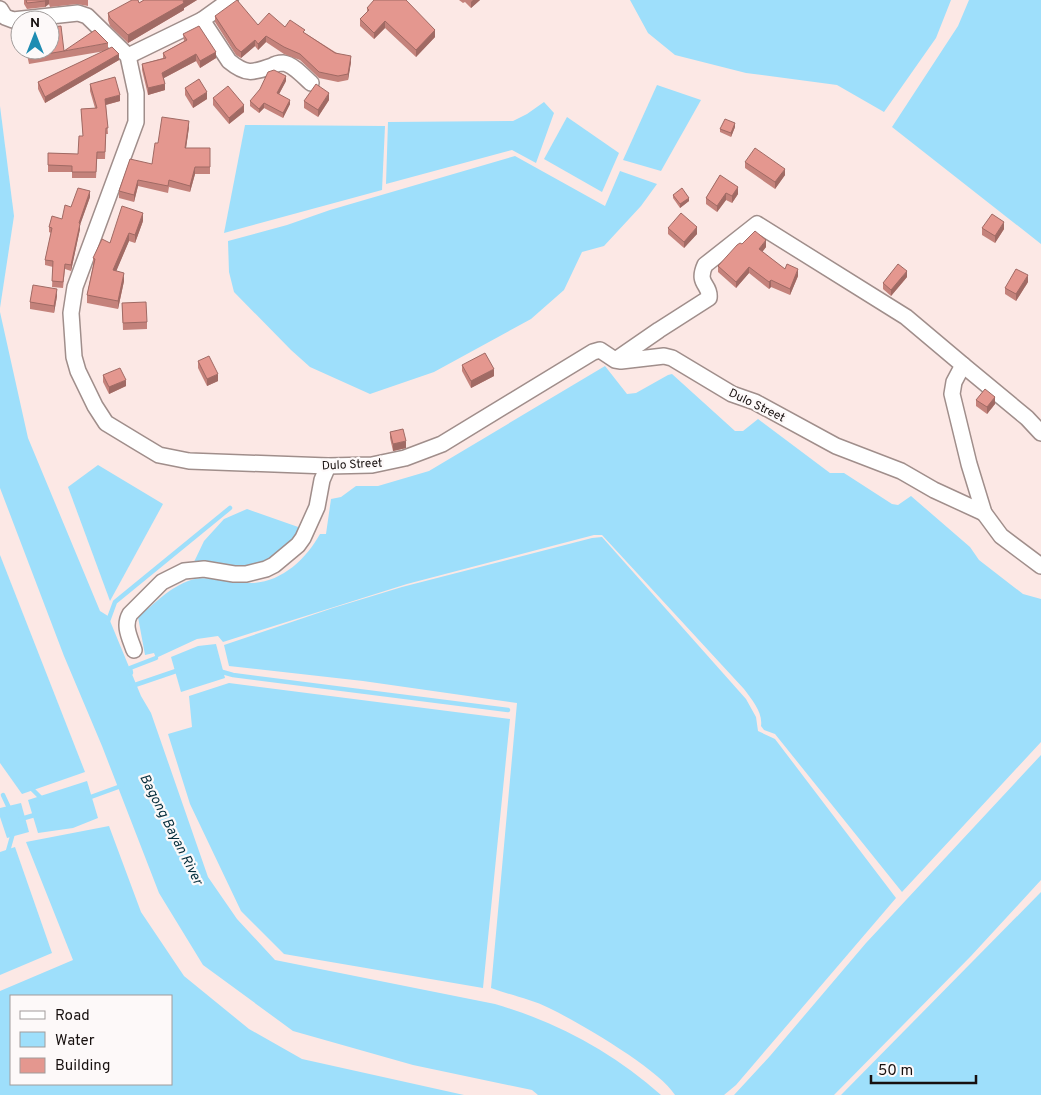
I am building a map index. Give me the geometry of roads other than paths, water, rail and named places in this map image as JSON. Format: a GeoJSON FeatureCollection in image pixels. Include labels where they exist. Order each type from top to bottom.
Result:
{"type":"FeatureCollection","features":[{"type":"Feature","properties":{"kind":"street"},"geometry":{"type":"LineString","coordinates":[[0,9],[5,17],[13,20],[78,14],[87,16],[128,56],[202,20],[230,0]]}},
{"type":"Feature","properties":{"kind":"street"},"geometry":{"type":"LineString","coordinates":[[202,20],[229,61],[235,66],[247,72],[255,72],[281,62],[288,64],[312,83]]}},
{"type":"Feature","properties":{"kind":"street","name":"Dulo Street"},"geometry":{"type":"LineString","coordinates":[[128,56],[136,93],[136,122],[75,287],[71,314],[74,357],[86,389],[106,423],[159,455],[189,461],[328,466],[372,465],[405,458],[442,444],[593,352],[600,350],[615,360],[625,361],[664,356],[672,358],[732,394],[755,402],[836,446],[901,471],[934,490],[984,513]]}},
{"type":"Feature","properties":{"kind":"street"},"geometry":{"type":"LineString","coordinates":[[615,360],[709,298],[709,291],[702,281],[701,273],[704,265],[757,224],[906,317],[1027,418],[1041,433]]}},
{"type":"Feature","properties":{"kind":"street"},"geometry":{"type":"LineString","coordinates":[[963,365],[954,382],[952,394],[969,464],[984,513],[1001,536],[1041,566]]}},
{"type":"Feature","properties":{"kind":"street"},"geometry":{"type":"LineString","coordinates":[[134,650],[126,625],[127,620],[130,614],[162,582],[184,571],[191,570],[204,569],[234,574],[257,572],[274,565],[298,545],[317,507],[322,480],[328,466]]}},
{"type":"Feature","properties":{"kind":"water"},"geometry":{"type":"Polygon","coordinates":[[[630,0],[951,0],[936,38],[884,112],[837,85],[746,73],[675,55],[648,33],[630,0]]]}},
{"type":"Feature","properties":{"kind":"water"},"geometry":{"type":"Polygon","coordinates":[[[969,0],[1041,0],[1041,244],[892,127],[958,26],[969,0]]]}},
{"type":"Feature","properties":{"kind":"water"},"geometry":{"type":"Polygon","coordinates":[[[657,85],[701,100],[661,171],[623,160],[657,85]]]}},
{"type":"Feature","properties":{"kind":"water"},"geometry":{"type":"Polygon","coordinates":[[[544,102],[554,113],[536,163],[512,150],[386,184],[388,122],[513,121],[544,102]]]}},
{"type":"Feature","properties":{"kind":"water"},"geometry":{"type":"Polygon","coordinates":[[[0,106],[14,216],[0,308],[0,106]]]}},
{"type":"Feature","properties":{"kind":"water"},"geometry":{"type":"Polygon","coordinates":[[[567,117],[619,153],[602,192],[544,159],[567,117]]]}},
{"type":"Feature","properties":{"kind":"water"},"geometry":{"type":"Polygon","coordinates":[[[245,125],[385,126],[382,190],[224,233],[245,125]]]}},
{"type":"Feature","properties":{"kind":"water"},"geometry":{"type":"Polygon","coordinates":[[[515,156],[605,206],[620,171],[657,184],[641,206],[604,246],[582,252],[564,290],[531,319],[434,372],[370,394],[310,367],[234,292],[229,272],[228,241],[515,156]]]}},
{"type":"Feature","properties":{"kind":"water","name":"Bagong Bayan River"},"geometry":{"type":"Polygon","coordinates":[[[0,312],[28,438],[100,611],[108,616],[141,696],[151,713],[208,877],[237,919],[275,960],[495,1004],[518,1011],[562,1029],[604,1052],[643,1079],[661,1095],[538,1095],[532,1090],[413,1065],[293,1031],[203,965],[159,893],[102,746],[64,656],[0,488],[0,312]]]}},
{"type":"Feature","properties":{"kind":"water"},"geometry":{"type":"Polygon","coordinates":[[[605,366],[627,394],[636,393],[672,374],[735,431],[743,431],[758,419],[830,473],[844,473],[892,504],[898,505],[911,496],[970,547],[979,560],[1023,594],[1041,599],[1041,742],[902,892],[775,734],[764,730],[761,726],[759,711],[744,689],[602,535],[594,535],[407,584],[223,642],[218,636],[197,639],[156,658],[154,653],[145,655],[138,617],[176,587],[200,578],[252,583],[263,582],[283,574],[308,552],[320,534],[326,534],[331,499],[341,497],[356,486],[378,486],[429,471],[605,366]]]}},
{"type":"Feature","properties":{"kind":"water"},"geometry":{"type":"Polygon","coordinates":[[[98,465],[163,504],[110,601],[68,487],[98,465]]]}},
{"type":"Feature","properties":{"kind":"water"},"geometry":{"type":"Polygon","coordinates":[[[247,509],[301,528],[296,539],[268,563],[245,568],[218,563],[194,562],[204,541],[224,519],[247,509]]]}},
{"type":"Feature","properties":{"kind":"water"},"geometry":{"type":"Polygon","coordinates":[[[602,537],[746,699],[756,717],[758,731],[775,739],[896,898],[736,1085],[724,1095],[675,1095],[653,1072],[579,1024],[542,1005],[491,988],[517,703],[363,681],[229,666],[224,645],[402,587],[602,537]]]}},
{"type":"Feature","properties":{"kind":"water"},"geometry":{"type":"Polygon","coordinates":[[[0,555],[85,772],[22,794],[0,763],[0,555]]]}},
{"type":"Feature","properties":{"kind":"water"},"geometry":{"type":"Polygon","coordinates":[[[216,644],[225,678],[181,692],[171,657],[198,646],[216,644]]]}},
{"type":"Feature","properties":{"kind":"water"},"geometry":{"type":"Polygon","coordinates":[[[229,683],[510,719],[483,988],[284,954],[241,911],[190,804],[168,734],[192,727],[189,696],[229,683]]]}},
{"type":"Feature","properties":{"kind":"water"},"geometry":{"type":"Polygon","coordinates":[[[1041,755],[1041,880],[971,956],[834,1095],[734,1095],[770,1056],[866,943],[1041,755]]]}},
{"type":"Feature","properties":{"kind":"water"},"geometry":{"type":"Polygon","coordinates":[[[87,781],[98,818],[73,828],[38,833],[28,800],[87,781]]]}},
{"type":"Feature","properties":{"kind":"water"},"geometry":{"type":"Polygon","coordinates":[[[21,803],[29,832],[7,838],[0,817],[0,808],[21,803]]]}},
{"type":"Feature","properties":{"kind":"water"},"geometry":{"type":"Polygon","coordinates":[[[109,826],[141,912],[184,976],[249,1029],[302,1059],[464,1095],[0,1095],[0,991],[73,960],[26,842],[109,826]]]}},
{"type":"Feature","properties":{"kind":"water"},"geometry":{"type":"Polygon","coordinates":[[[15,847],[52,953],[0,975],[0,852],[15,847]]]}},
{"type":"Feature","properties":{"kind":"water"},"geometry":{"type":"Polygon","coordinates":[[[1041,892],[1041,1095],[841,1095],[1041,892]]]}},
{"type":"Feature","properties":{"kind":"waterway"},"geometry":{"type":"LineString","coordinates":[[108,621],[115,602],[230,508]]}},
{"type":"Feature","properties":{"kind":"waterway"},"geometry":{"type":"LineString","coordinates":[[131,673],[130,668],[156,658]]}},
{"type":"Feature","properties":{"kind":"waterway"},"geometry":{"type":"LineString","coordinates":[[132,686],[179,670]]}},
{"type":"Feature","properties":{"kind":"waterway"},"geometry":{"type":"LineString","coordinates":[[219,671],[233,675],[508,710]]}},
{"type":"Feature","properties":{"kind":"waterway"},"geometry":{"type":"LineString","coordinates":[[88,798],[122,784]]}},
{"type":"Feature","properties":{"kind":"waterway"},"geometry":{"type":"LineString","coordinates":[[30,787],[43,800]]}},
{"type":"Feature","properties":{"kind":"waterway"},"geometry":{"type":"LineString","coordinates":[[3,795],[10,810]]}},
{"type":"Feature","properties":{"kind":"waterway"},"geometry":{"type":"LineString","coordinates":[[21,819],[38,814]]}},
{"type":"Feature","properties":{"kind":"waterway"},"geometry":{"type":"LineString","coordinates":[[8,851],[13,833]]}}]}
